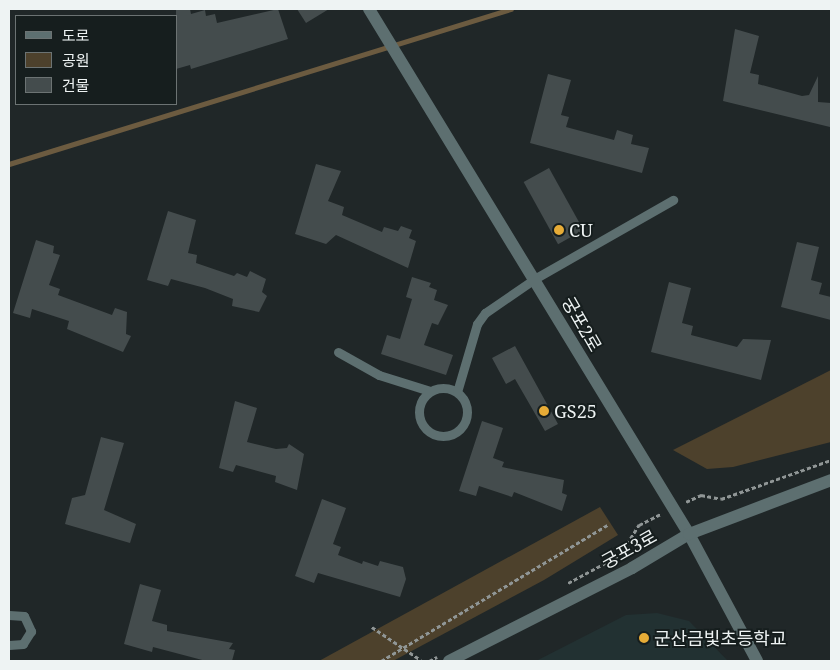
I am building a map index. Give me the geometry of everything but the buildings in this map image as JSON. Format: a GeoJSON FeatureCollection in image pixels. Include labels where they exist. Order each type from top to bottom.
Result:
{"type":"FeatureCollection","features":[{"type":"Feature","properties":{"kind":"street","name":"궁포2로"},"geometry":{"type":"LineString","coordinates":[[371,13],[450,136],[536,278],[670,510],[689,534],[758,661]]}},
{"type":"Feature","properties":{"kind":"street","name":"궁포3로"},"geometry":{"type":"LineString","coordinates":[[446,658],[632,568],[689,534],[831,480]]}},
{"type":"Feature","properties":{"kind":"lane"},"geometry":{"type":"LineString","coordinates":[[457,392],[477,324],[536,278],[673,200]]}},
{"type":"Feature","properties":{"kind":"lane"},"geometry":{"type":"LineString","coordinates":[[338,352],[379,375],[430,391],[444,388],[457,392],[467,407],[464,425],[441,437],[426,430],[419,417],[420,402],[430,391]]}},
{"type":"Feature","properties":{"kind":"lane"},"geometry":{"type":"LineString","coordinates":[[9,615],[24,616],[31,631],[23,644],[9,645]]}},
{"type":"Feature","properties":{"kind":"path"},"geometry":{"type":"LineString","coordinates":[[560,588],[620,555],[639,525],[670,510],[700,496],[721,499],[831,460]]}},
{"type":"Feature","properties":{"kind":"path"},"geometry":{"type":"LineString","coordinates":[[381,661],[607,525]]}},
{"type":"Feature","properties":{"kind":"path"},"geometry":{"type":"LineString","coordinates":[[372,627],[421,660]]}},
{"type":"Feature","properties":{"kind":"path"},"geometry":{"type":"LineString","coordinates":[[429,661],[446,658]]}},
{"type":"Feature","properties":{"kind":"shaded area","name":"군산금빛초등학교"},"geometry":{"type":"Polygon","coordinates":[[[657,613],[689,621],[728,661],[536,661],[626,615],[657,613]]]}},
{"type":"Feature","properties":{"kind":"green space"},"geometry":{"type":"Polygon","coordinates":[[[831,370],[831,442],[733,467],[707,469],[673,450],[831,370]]]}},
{"type":"Feature","properties":{"kind":"green space"},"geometry":{"type":"Polygon","coordinates":[[[600,507],[618,535],[544,580],[393,661],[319,661],[600,507]]]}},
{"type":"Feature","properties":{"kind":"waterway"},"geometry":{"type":"LineString","coordinates":[[9,164],[511,9]]}},
{"type":"Feature","properties":{"kind":"place","name":"CU"},"geometry":{"type":"Point","coordinates":[559,230]}},
{"type":"Feature","properties":{"kind":"place","name":"GS25"},"geometry":{"type":"Point","coordinates":[544,411]}},
{"type":"Feature","properties":{"kind":"place","name":"군산금빛초등학교"},"geometry":{"type":"Point","coordinates":[644,638]}}]}
